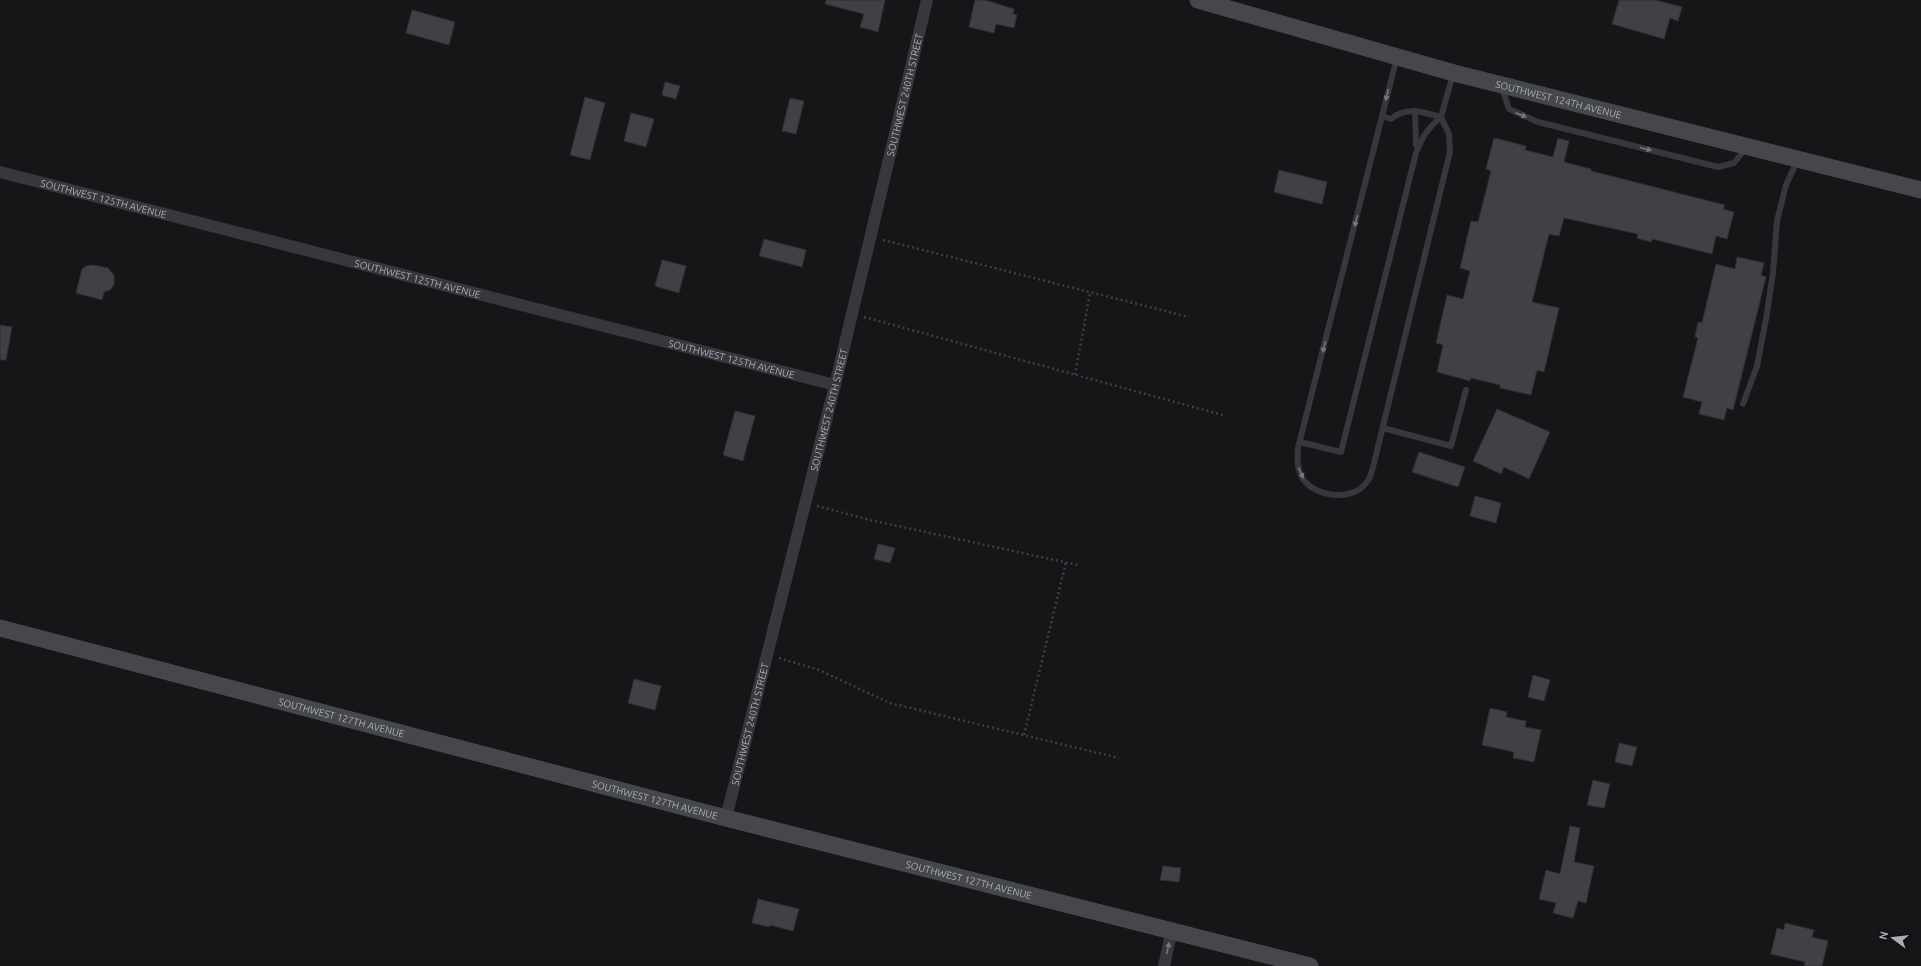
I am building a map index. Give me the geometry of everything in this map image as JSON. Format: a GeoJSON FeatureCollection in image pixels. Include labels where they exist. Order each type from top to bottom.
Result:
{"type":"FeatureCollection","features":[{"type":"Feature","properties":{"kind":"street","name":"SOUTHWEST 240TH STREET"},"geometry":{"type":"LineString","coordinates":[[726,818],[835,385],[927,0]]}},
{"type":"Feature","properties":{"kind":"street","name":"SOUTHWEST 124TH AVENUE"},"geometry":{"type":"LineString","coordinates":[[1198,0],[1454,73],[1921,190]]}},
{"type":"Feature","properties":{"kind":"street","name":"SOUTHWEST 125TH AVENUE"},"geometry":{"type":"LineString","coordinates":[[0,172],[835,385]]}},
{"type":"Feature","properties":{"kind":"street","name":"SOUTHWEST 127TH AVENUE"},"geometry":{"type":"LineString","coordinates":[[0,628],[726,818],[1310,966]]}},
{"type":"Feature","properties":{"kind":"street"},"geometry":{"type":"LineString","coordinates":[[1164,966],[1172,930]]}},
{"type":"Feature","properties":{"kind":"lane"},"geometry":{"type":"LineString","coordinates":[[1397,57],[1300,442],[1297,460],[1298,469],[1303,479],[1314,488],[1328,495],[1346,494],[1359,490],[1366,484],[1370,476],[1450,152],[1449,134],[1441,117]]}},
{"type":"Feature","properties":{"kind":"lane"},"geometry":{"type":"LineString","coordinates":[[1300,442],[1341,452],[1416,153],[1422,135],[1430,125],[1441,117],[1454,73]]}},
{"type":"Feature","properties":{"kind":"lane"},"geometry":{"type":"LineString","coordinates":[[1501,85],[1509,109],[1538,122],[1718,167],[1734,163],[1748,146]]}},
{"type":"Feature","properties":{"kind":"lane"},"geometry":{"type":"LineString","coordinates":[[1382,116],[1391,118],[1402,112],[1415,111],[1441,117]]}},
{"type":"Feature","properties":{"kind":"lane"},"geometry":{"type":"LineString","coordinates":[[1415,111],[1417,134],[1416,153]]}},
{"type":"Feature","properties":{"kind":"lane"},"geometry":{"type":"LineString","coordinates":[[1743,404],[1757,366],[1766,319],[1773,273],[1777,221],[1786,185],[1798,158]]}},
{"type":"Feature","properties":{"kind":"lane"},"geometry":{"type":"LineString","coordinates":[[1383,428],[1451,446],[1466,390]]}},
{"type":"Feature","properties":{"kind":"path"},"geometry":{"type":"LineString","coordinates":[[870,237],[1189,318]]}},
{"type":"Feature","properties":{"kind":"path"},"geometry":{"type":"LineString","coordinates":[[1075,375],[1090,293]]}},
{"type":"Feature","properties":{"kind":"path"},"geometry":{"type":"LineString","coordinates":[[852,314],[1226,416]]}},
{"type":"Feature","properties":{"kind":"path"},"geometry":{"type":"LineString","coordinates":[[806,503],[870,520],[1078,565]]}},
{"type":"Feature","properties":{"kind":"path"},"geometry":{"type":"LineString","coordinates":[[1024,735],[1066,562]]}},
{"type":"Feature","properties":{"kind":"path"},"geometry":{"type":"LineString","coordinates":[[768,654],[819,670],[890,703],[1119,758]]}},
{"type":"Feature","properties":{"kind":"building"},"geometry":{"type":"Polygon","coordinates":[[[826,0],[885,0],[878,32],[860,27],[864,14],[825,4],[826,0]]]}},
{"type":"Feature","properties":{"kind":"building"},"geometry":{"type":"Polygon","coordinates":[[[975,0],[985,0],[1014,9],[1013,14],[1017,15],[1014,28],[996,24],[994,33],[969,27],[975,0]]]}},
{"type":"Feature","properties":{"kind":"building"},"geometry":{"type":"Polygon","coordinates":[[[1619,0],[1655,0],[1682,7],[1678,21],[1670,18],[1664,39],[1612,24],[1619,0]]]}},
{"type":"Feature","properties":{"kind":"building"},"geometry":{"type":"Polygon","coordinates":[[[412,10],[455,22],[449,45],[406,33],[412,10]]]}},
{"type":"Feature","properties":{"kind":"building"},"geometry":{"type":"Polygon","coordinates":[[[665,82],[680,86],[676,99],[662,95],[665,82]]]}},
{"type":"Feature","properties":{"kind":"building"},"geometry":{"type":"Polygon","coordinates":[[[585,97],[605,103],[590,160],[570,155],[585,97]]]}},
{"type":"Feature","properties":{"kind":"building"},"geometry":{"type":"Polygon","coordinates":[[[790,98],[804,101],[796,134],[782,131],[790,98]]]}},
{"type":"Feature","properties":{"kind":"building"},"geometry":{"type":"Polygon","coordinates":[[[631,113],[654,119],[646,147],[624,141],[631,113]]]}},
{"type":"Feature","properties":{"kind":"building"},"geometry":{"type":"Polygon","coordinates":[[[1494,138],[1526,146],[1525,150],[1553,157],[1558,138],[1569,141],[1564,162],[1591,169],[1591,171],[1725,205],[1723,209],[1734,212],[1727,239],[1716,236],[1712,254],[1652,239],[1651,242],[1637,238],[1638,234],[1564,218],[1559,236],[1549,234],[1532,302],[1559,308],[1544,372],[1537,370],[1531,395],[1500,388],[1500,385],[1471,378],[1470,381],[1437,372],[1443,345],[1436,343],[1447,295],[1463,299],[1470,271],[1460,268],[1471,221],[1478,222],[1491,171],[1486,169],[1494,138]]]}},
{"type":"Feature","properties":{"kind":"building"},"geometry":{"type":"Polygon","coordinates":[[[1279,170],[1327,182],[1322,204],[1274,192],[1279,170]]]}},
{"type":"Feature","properties":{"kind":"building"},"geometry":{"type":"Polygon","coordinates":[[[764,239],[806,250],[802,267],[759,256],[764,239]]]}},
{"type":"Feature","properties":{"kind":"building"},"geometry":{"type":"Polygon","coordinates":[[[1737,257],[1764,263],[1761,275],[1766,277],[1733,410],[1727,408],[1724,420],[1699,414],[1702,402],[1683,397],[1698,338],[1695,337],[1698,322],[1702,323],[1716,264],[1735,269],[1737,257]]]}},
{"type":"Feature","properties":{"kind":"building"},"geometry":{"type":"Polygon","coordinates":[[[662,260],[686,266],[679,293],[655,286],[662,260]]]}},
{"type":"Feature","properties":{"kind":"building"},"geometry":{"type":"Polygon","coordinates":[[[93,265],[108,268],[114,275],[114,285],[110,290],[104,292],[102,300],[76,293],[82,269],[86,266],[93,265]]]}},
{"type":"Feature","properties":{"kind":"building"},"geometry":{"type":"Polygon","coordinates":[[[0,325],[12,327],[6,360],[0,360],[0,325]]]}},
{"type":"Feature","properties":{"kind":"building"},"geometry":{"type":"Polygon","coordinates":[[[1497,409],[1550,432],[1529,479],[1504,467],[1501,474],[1473,461],[1497,409]]]}},
{"type":"Feature","properties":{"kind":"building"},"geometry":{"type":"Polygon","coordinates":[[[735,411],[755,416],[743,461],[723,455],[735,411]]]}},
{"type":"Feature","properties":{"kind":"building"},"geometry":{"type":"Polygon","coordinates":[[[1419,452],[1465,467],[1458,487],[1412,472],[1419,452]]]}},
{"type":"Feature","properties":{"kind":"building"},"geometry":{"type":"Polygon","coordinates":[[[1475,496],[1501,503],[1496,523],[1470,516],[1475,496]]]}},
{"type":"Feature","properties":{"kind":"building"},"geometry":{"type":"Polygon","coordinates":[[[878,544],[895,548],[890,563],[874,559],[878,544]]]}},
{"type":"Feature","properties":{"kind":"building"},"geometry":{"type":"Polygon","coordinates":[[[1533,675],[1550,680],[1544,701],[1528,697],[1533,675]]]}},
{"type":"Feature","properties":{"kind":"building"},"geometry":{"type":"Polygon","coordinates":[[[634,679],[661,686],[655,710],[628,703],[634,679]]]}},
{"type":"Feature","properties":{"kind":"building"},"geometry":{"type":"Polygon","coordinates":[[[1490,708],[1507,712],[1506,717],[1526,721],[1525,727],[1541,730],[1534,762],[1513,758],[1514,752],[1482,745],[1490,708]]]}},
{"type":"Feature","properties":{"kind":"building"},"geometry":{"type":"Polygon","coordinates":[[[1619,743],[1637,747],[1632,766],[1615,762],[1619,743]]]}},
{"type":"Feature","properties":{"kind":"building"},"geometry":{"type":"Polygon","coordinates":[[[1593,780],[1610,784],[1604,808],[1587,805],[1593,780]]]}},
{"type":"Feature","properties":{"kind":"building"},"geometry":{"type":"Polygon","coordinates":[[[1570,826],[1580,828],[1574,862],[1594,866],[1586,903],[1578,901],[1573,918],[1553,913],[1556,903],[1539,899],[1546,870],[1560,874],[1570,826]]]}},
{"type":"Feature","properties":{"kind":"building"},"geometry":{"type":"Polygon","coordinates":[[[1163,866],[1181,868],[1179,882],[1160,880],[1163,866]]]}},
{"type":"Feature","properties":{"kind":"building"},"geometry":{"type":"Polygon","coordinates":[[[758,899],[799,909],[793,931],[770,925],[770,927],[752,923],[758,899]]]}},
{"type":"Feature","properties":{"kind":"building"},"geometry":{"type":"Polygon","coordinates":[[[1785,923],[1814,930],[1812,937],[1828,941],[1822,966],[1804,966],[1805,962],[1771,954],[1777,928],[1784,930],[1785,923]]]}}]}
